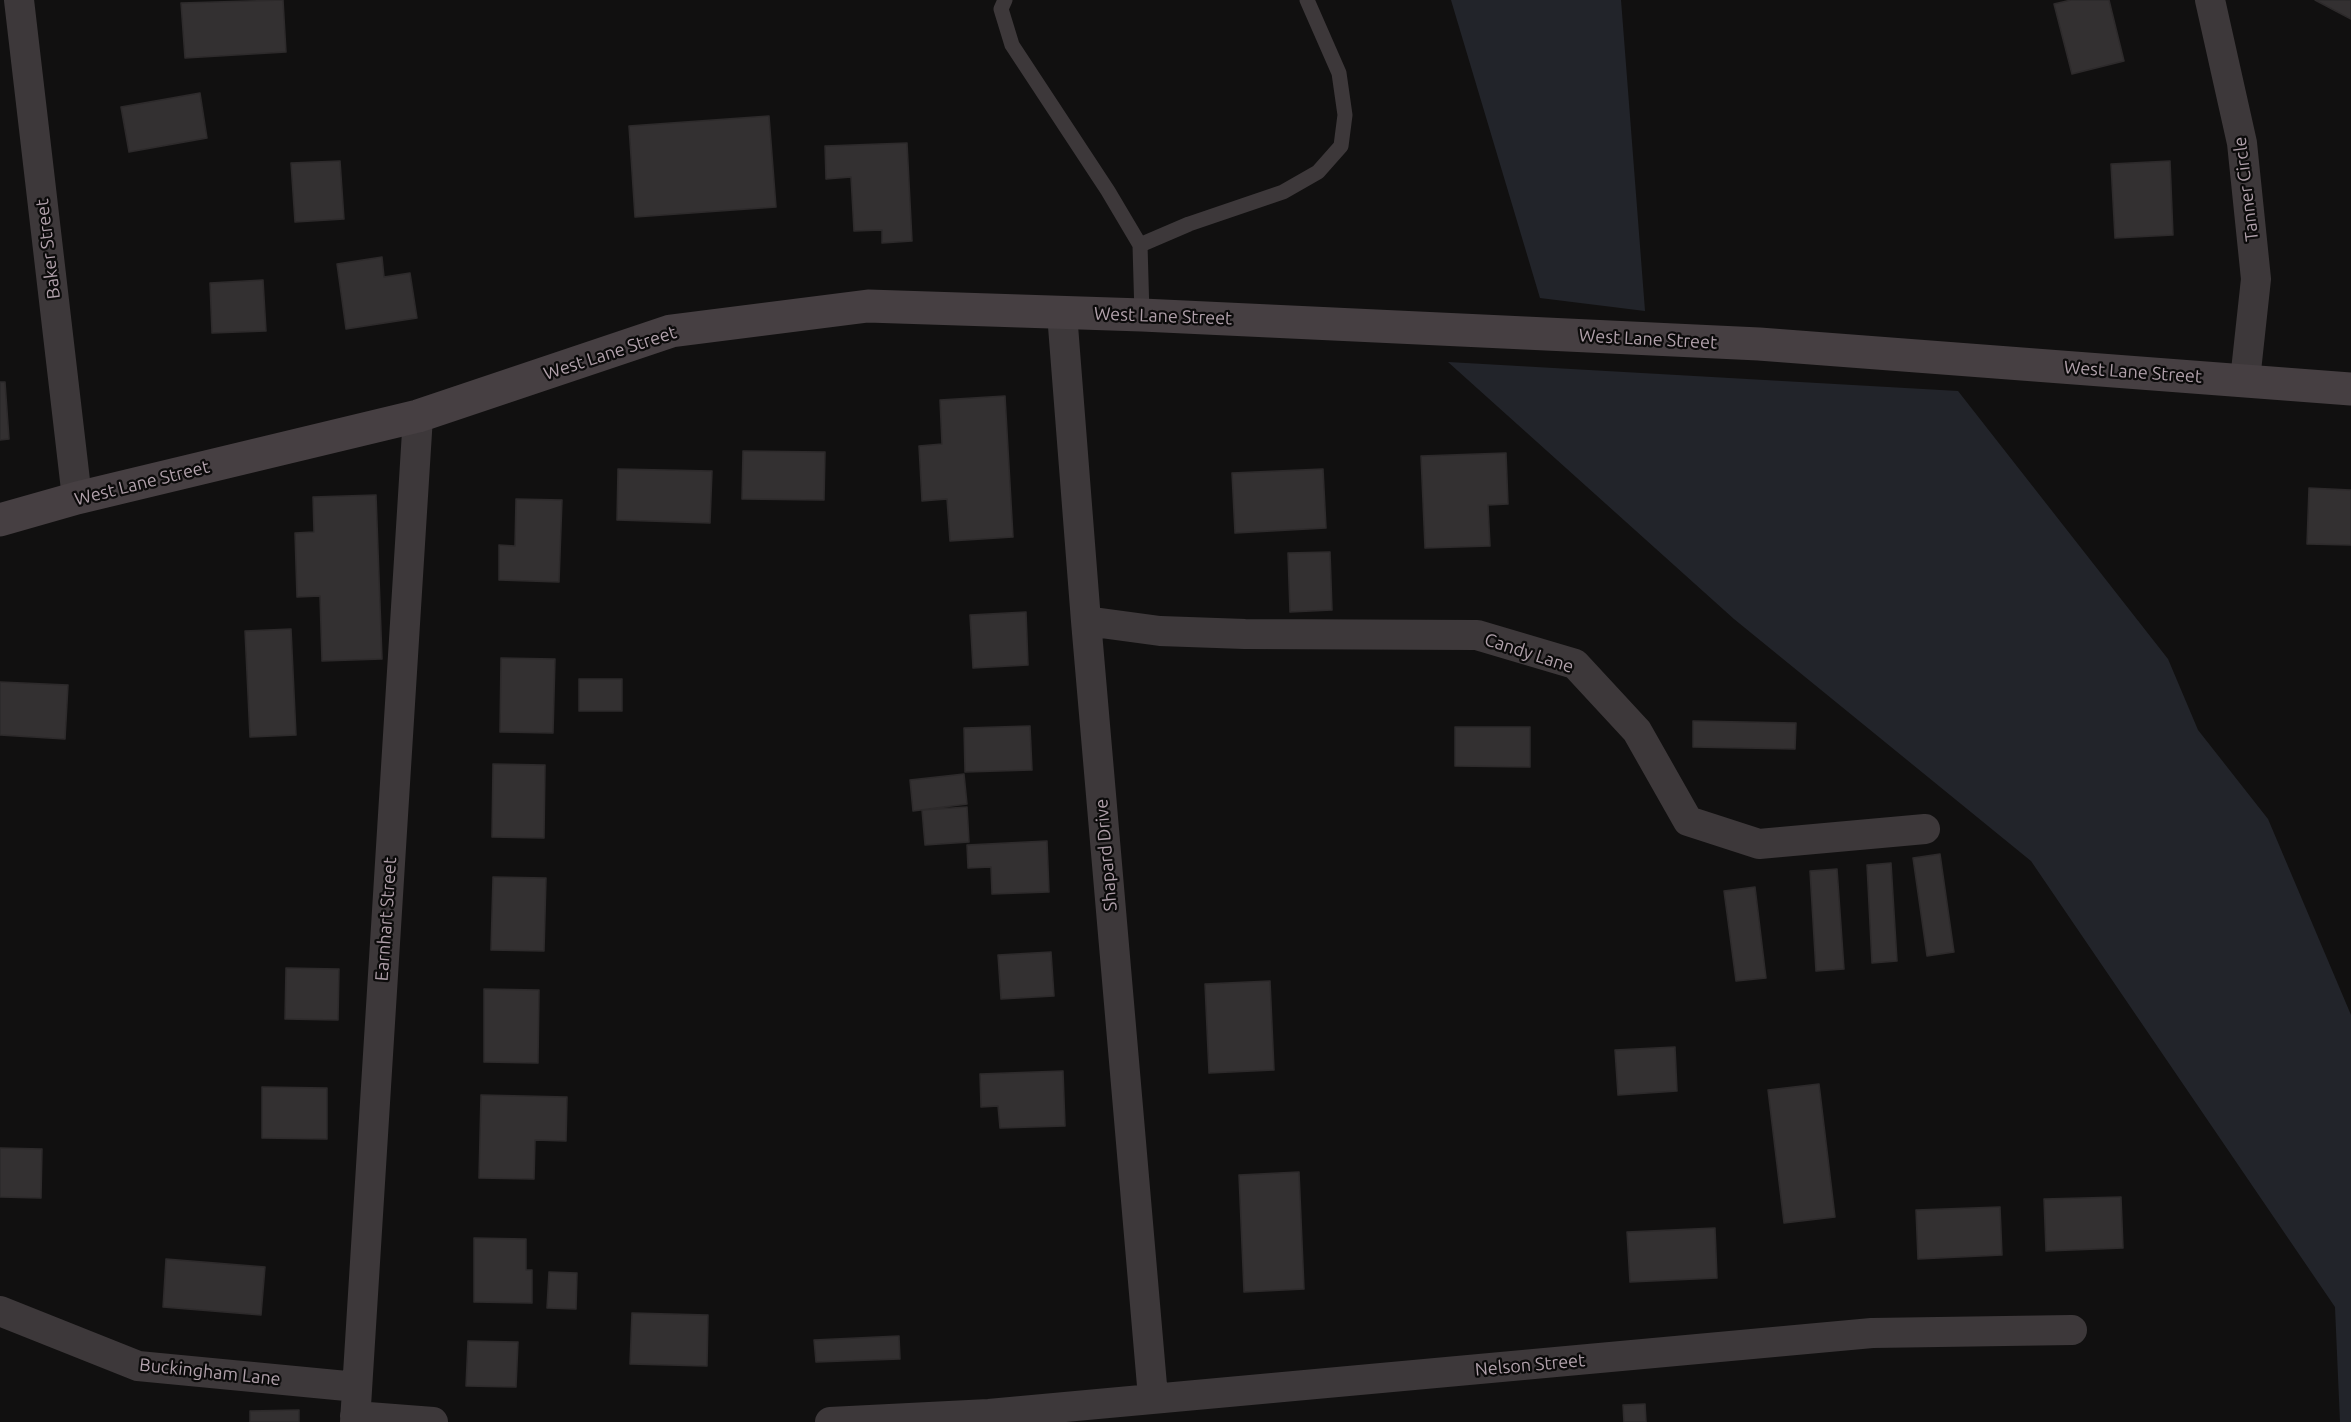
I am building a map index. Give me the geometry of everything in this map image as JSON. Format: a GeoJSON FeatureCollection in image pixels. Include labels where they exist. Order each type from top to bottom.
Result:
{"type":"FeatureCollection","features":[{"type":"Feature","properties":{"kind":"street","name":"Baker Street"},"geometry":{"type":"LineString","coordinates":[[19,0],[77,498]]}},
{"type":"Feature","properties":{"kind":"street","name":"Tanner Circle"},"geometry":{"type":"LineString","coordinates":[[2210,0],[2242,143],[2256,279],[2245,380]]}},
{"type":"Feature","properties":{"kind":"street","name":"West Lane Street"},"geometry":{"type":"LineString","coordinates":[[0,520],[77,498],[418,416],[671,331],[868,306],[1142,315],[1759,344],[2351,389]]}},
{"type":"Feature","properties":{"kind":"street","name":"Shapard Drive"},"geometry":{"type":"LineString","coordinates":[[1062,313],[1086,621],[1153,1398]]}},
{"type":"Feature","properties":{"kind":"street","name":"Earnhart Street"},"geometry":{"type":"LineString","coordinates":[[355,1419],[418,416]]}},
{"type":"Feature","properties":{"kind":"street","name":"Candy Lane"},"geometry":{"type":"LineString","coordinates":[[1086,621],[1160,631],[1245,634],[1477,635],[1575,664],[1637,731],[1688,820],[1760,844],[1925,829]]}},
{"type":"Feature","properties":{"kind":"street","name":"Buckingham Lane"},"geometry":{"type":"LineString","coordinates":[[0,1311],[138,1366],[357,1387]]}},
{"type":"Feature","properties":{"kind":"street","name":"Nelson Street"},"geometry":{"type":"LineString","coordinates":[[830,1422],[989,1414],[1872,1333],[2072,1330]]}},
{"type":"Feature","properties":{"kind":"street"},"geometry":{"type":"LineString","coordinates":[[355,1419],[433,1422]]}},
{"type":"Feature","properties":{"kind":"lane"},"geometry":{"type":"LineString","coordinates":[[1005,0],[1001,9],[1012,45],[1108,191],[1140,245],[1142,315]]}},
{"type":"Feature","properties":{"kind":"lane"},"geometry":{"type":"LineString","coordinates":[[1140,245],[1189,224],[1283,192],[1318,172],[1341,146],[1345,114],[1338,73],[1307,0]]}},
{"type":"Feature","properties":{"kind":"shaded area"},"geometry":{"type":"Polygon","coordinates":[[[1451,0],[1621,0],[1645,311],[1540,298],[1451,0]]]}},
{"type":"Feature","properties":{"kind":"shaded area"},"geometry":{"type":"Polygon","coordinates":[[[1448,362],[1958,391],[2168,659],[2198,730],[2268,819],[2351,1015],[2351,1422],[2340,1422],[2335,1307],[2031,861],[1734,619],[1448,362]]]}},
{"type":"Feature","properties":{"kind":"building"},"geometry":{"type":"Polygon","coordinates":[[[283,0],[286,52],[185,58],[181,3],[283,0]]]}},
{"type":"Feature","properties":{"kind":"building"},"geometry":{"type":"Polygon","coordinates":[[[2071,0],[2109,0],[2124,61],[2072,74],[2054,4],[2071,0]]]}},
{"type":"Feature","properties":{"kind":"building"},"geometry":{"type":"Polygon","coordinates":[[[2315,0],[2351,0],[2351,19],[2315,0]]]}},
{"type":"Feature","properties":{"kind":"building"},"geometry":{"type":"Polygon","coordinates":[[[200,93],[207,138],[129,152],[121,107],[200,93]]]}},
{"type":"Feature","properties":{"kind":"building"},"geometry":{"type":"Polygon","coordinates":[[[769,116],[776,207],[635,217],[629,126],[769,116]]]}},
{"type":"Feature","properties":{"kind":"building"},"geometry":{"type":"Polygon","coordinates":[[[907,143],[912,241],[882,243],[882,230],[854,231],[851,177],[826,179],[825,146],[907,143]]]}},
{"type":"Feature","properties":{"kind":"building"},"geometry":{"type":"Polygon","coordinates":[[[340,161],[344,219],[295,222],[291,163],[340,161]]]}},
{"type":"Feature","properties":{"kind":"building"},"geometry":{"type":"Polygon","coordinates":[[[2170,161],[2173,235],[2115,238],[2111,164],[2170,161]]]}},
{"type":"Feature","properties":{"kind":"building"},"geometry":{"type":"Polygon","coordinates":[[[382,257],[384,277],[410,273],[417,318],[346,329],[337,264],[382,257]]]}},
{"type":"Feature","properties":{"kind":"building"},"geometry":{"type":"Polygon","coordinates":[[[263,280],[266,331],[212,333],[210,283],[263,280]]]}},
{"type":"Feature","properties":{"kind":"building"},"geometry":{"type":"Polygon","coordinates":[[[0,382],[5,382],[9,439],[0,440],[0,382]]]}},
{"type":"Feature","properties":{"kind":"building"},"geometry":{"type":"Polygon","coordinates":[[[1005,396],[1013,537],[950,541],[947,499],[922,501],[919,446],[942,444],[940,400],[1005,396]]]}},
{"type":"Feature","properties":{"kind":"building"},"geometry":{"type":"Polygon","coordinates":[[[743,451],[825,452],[824,500],[742,499],[743,451]]]}},
{"type":"Feature","properties":{"kind":"building"},"geometry":{"type":"Polygon","coordinates":[[[1506,453],[1508,504],[1488,505],[1490,546],[1425,548],[1421,456],[1506,453]]]}},
{"type":"Feature","properties":{"kind":"building"},"geometry":{"type":"Polygon","coordinates":[[[618,469],[712,471],[710,523],[617,520],[618,469]]]}},
{"type":"Feature","properties":{"kind":"building"},"geometry":{"type":"Polygon","coordinates":[[[1323,469],[1326,528],[1235,533],[1232,473],[1323,469]]]}},
{"type":"Feature","properties":{"kind":"building"},"geometry":{"type":"Polygon","coordinates":[[[2309,488],[2351,490],[2351,545],[2307,544],[2309,488]]]}},
{"type":"Feature","properties":{"kind":"building"},"geometry":{"type":"Polygon","coordinates":[[[376,495],[382,659],[322,661],[320,596],[297,597],[295,533],[314,532],[313,497],[376,495]]]}},
{"type":"Feature","properties":{"kind":"building"},"geometry":{"type":"Polygon","coordinates":[[[516,499],[562,500],[559,582],[499,580],[499,545],[515,546],[516,499]]]}},
{"type":"Feature","properties":{"kind":"building"},"geometry":{"type":"Polygon","coordinates":[[[1330,552],[1332,610],[1290,612],[1288,553],[1330,552]]]}},
{"type":"Feature","properties":{"kind":"building"},"geometry":{"type":"Polygon","coordinates":[[[1026,612],[1028,665],[973,668],[970,615],[1026,612]]]}},
{"type":"Feature","properties":{"kind":"building"},"geometry":{"type":"Polygon","coordinates":[[[291,629],[296,735],[250,737],[245,631],[291,629]]]}},
{"type":"Feature","properties":{"kind":"building"},"geometry":{"type":"Polygon","coordinates":[[[501,658],[555,659],[553,733],[500,732],[501,658]]]}},
{"type":"Feature","properties":{"kind":"building"},"geometry":{"type":"Polygon","coordinates":[[[579,679],[622,679],[622,711],[579,711],[579,679]]]}},
{"type":"Feature","properties":{"kind":"building"},"geometry":{"type":"Polygon","coordinates":[[[0,682],[68,685],[65,739],[0,735],[0,682]]]}},
{"type":"Feature","properties":{"kind":"building"},"geometry":{"type":"Polygon","coordinates":[[[1693,721],[1796,723],[1795,749],[1693,747],[1693,721]]]}},
{"type":"Feature","properties":{"kind":"building"},"geometry":{"type":"Polygon","coordinates":[[[1030,726],[1032,770],[965,772],[964,728],[1030,726]]]}},
{"type":"Feature","properties":{"kind":"building"},"geometry":{"type":"Polygon","coordinates":[[[1455,727],[1530,727],[1530,767],[1455,766],[1455,727]]]}},
{"type":"Feature","properties":{"kind":"building"},"geometry":{"type":"Polygon","coordinates":[[[493,764],[545,765],[544,838],[492,837],[493,764]]]}},
{"type":"Feature","properties":{"kind":"building"},"geometry":{"type":"Polygon","coordinates":[[[964,774],[967,804],[913,811],[910,780],[964,774]]]}},
{"type":"Feature","properties":{"kind":"building"},"geometry":{"type":"Polygon","coordinates":[[[967,807],[969,842],[925,845],[922,810],[967,807]]]}},
{"type":"Feature","properties":{"kind":"building"},"geometry":{"type":"Polygon","coordinates":[[[1047,841],[1049,892],[992,894],[991,867],[968,868],[967,845],[1047,841]]]}},
{"type":"Feature","properties":{"kind":"building"},"geometry":{"type":"Polygon","coordinates":[[[1940,854],[1954,952],[1927,956],[1913,858],[1940,854]]]}},
{"type":"Feature","properties":{"kind":"building"},"geometry":{"type":"Polygon","coordinates":[[[1891,863],[1897,961],[1872,963],[1867,865],[1891,863]]]}},
{"type":"Feature","properties":{"kind":"building"},"geometry":{"type":"Polygon","coordinates":[[[1837,869],[1844,969],[1816,971],[1810,871],[1837,869]]]}},
{"type":"Feature","properties":{"kind":"building"},"geometry":{"type":"Polygon","coordinates":[[[493,877],[546,878],[544,951],[491,950],[493,877]]]}},
{"type":"Feature","properties":{"kind":"building"},"geometry":{"type":"Polygon","coordinates":[[[1755,887],[1766,978],[1736,981],[1724,891],[1755,887]]]}},
{"type":"Feature","properties":{"kind":"building"},"geometry":{"type":"Polygon","coordinates":[[[1051,952],[1054,996],[1001,999],[998,955],[1051,952]]]}},
{"type":"Feature","properties":{"kind":"building"},"geometry":{"type":"Polygon","coordinates":[[[286,968],[339,969],[338,1020],[285,1019],[286,968]]]}},
{"type":"Feature","properties":{"kind":"building"},"geometry":{"type":"Polygon","coordinates":[[[1270,981],[1274,1070],[1209,1073],[1205,984],[1270,981]]]}},
{"type":"Feature","properties":{"kind":"building"},"geometry":{"type":"Polygon","coordinates":[[[484,989],[539,990],[538,1063],[484,1062],[484,989]]]}},
{"type":"Feature","properties":{"kind":"building"},"geometry":{"type":"Polygon","coordinates":[[[1675,1047],[1677,1091],[1618,1095],[1615,1050],[1675,1047]]]}},
{"type":"Feature","properties":{"kind":"building"},"geometry":{"type":"Polygon","coordinates":[[[1063,1071],[1065,1126],[1000,1128],[998,1106],[981,1107],[980,1074],[1063,1071]]]}},
{"type":"Feature","properties":{"kind":"building"},"geometry":{"type":"Polygon","coordinates":[[[1819,1084],[1835,1217],[1784,1223],[1768,1090],[1819,1084]]]}},
{"type":"Feature","properties":{"kind":"building"},"geometry":{"type":"Polygon","coordinates":[[[262,1087],[327,1088],[327,1139],[262,1138],[262,1087]]]}},
{"type":"Feature","properties":{"kind":"building"},"geometry":{"type":"Polygon","coordinates":[[[481,1095],[567,1097],[566,1141],[535,1140],[534,1179],[479,1178],[481,1095]]]}},
{"type":"Feature","properties":{"kind":"building"},"geometry":{"type":"Polygon","coordinates":[[[0,1148],[42,1149],[41,1198],[0,1197],[0,1148]]]}},
{"type":"Feature","properties":{"kind":"building"},"geometry":{"type":"Polygon","coordinates":[[[1299,1172],[1304,1289],[1244,1292],[1239,1175],[1299,1172]]]}},
{"type":"Feature","properties":{"kind":"building"},"geometry":{"type":"Polygon","coordinates":[[[2121,1197],[2123,1248],[2046,1251],[2044,1199],[2121,1197]]]}},
{"type":"Feature","properties":{"kind":"building"},"geometry":{"type":"Polygon","coordinates":[[[2000,1207],[2002,1255],[1918,1259],[1916,1210],[2000,1207]]]}},
{"type":"Feature","properties":{"kind":"building"},"geometry":{"type":"Polygon","coordinates":[[[1715,1228],[1717,1278],[1630,1282],[1627,1232],[1715,1228]]]}},
{"type":"Feature","properties":{"kind":"building"},"geometry":{"type":"Polygon","coordinates":[[[474,1238],[526,1239],[526,1270],[532,1270],[532,1303],[474,1302],[474,1238]]]}},
{"type":"Feature","properties":{"kind":"building"},"geometry":{"type":"Polygon","coordinates":[[[166,1259],[265,1267],[261,1315],[163,1307],[166,1259]]]}},
{"type":"Feature","properties":{"kind":"building"},"geometry":{"type":"Polygon","coordinates":[[[549,1272],[577,1273],[576,1309],[547,1308],[549,1272]]]}},
{"type":"Feature","properties":{"kind":"building"},"geometry":{"type":"Polygon","coordinates":[[[632,1313],[708,1315],[707,1366],[630,1364],[632,1313]]]}},
{"type":"Feature","properties":{"kind":"building"},"geometry":{"type":"Polygon","coordinates":[[[899,1336],[900,1359],[816,1362],[814,1340],[899,1336]]]}},
{"type":"Feature","properties":{"kind":"building"},"geometry":{"type":"Polygon","coordinates":[[[468,1341],[518,1342],[516,1387],[466,1386],[468,1341]]]}},
{"type":"Feature","properties":{"kind":"building"},"geometry":{"type":"Polygon","coordinates":[[[1645,1404],[1646,1422],[1624,1422],[1623,1405],[1645,1404]]]}},
{"type":"Feature","properties":{"kind":"building"},"geometry":{"type":"Polygon","coordinates":[[[299,1410],[299,1422],[250,1422],[250,1411],[299,1410]]]}}]}
